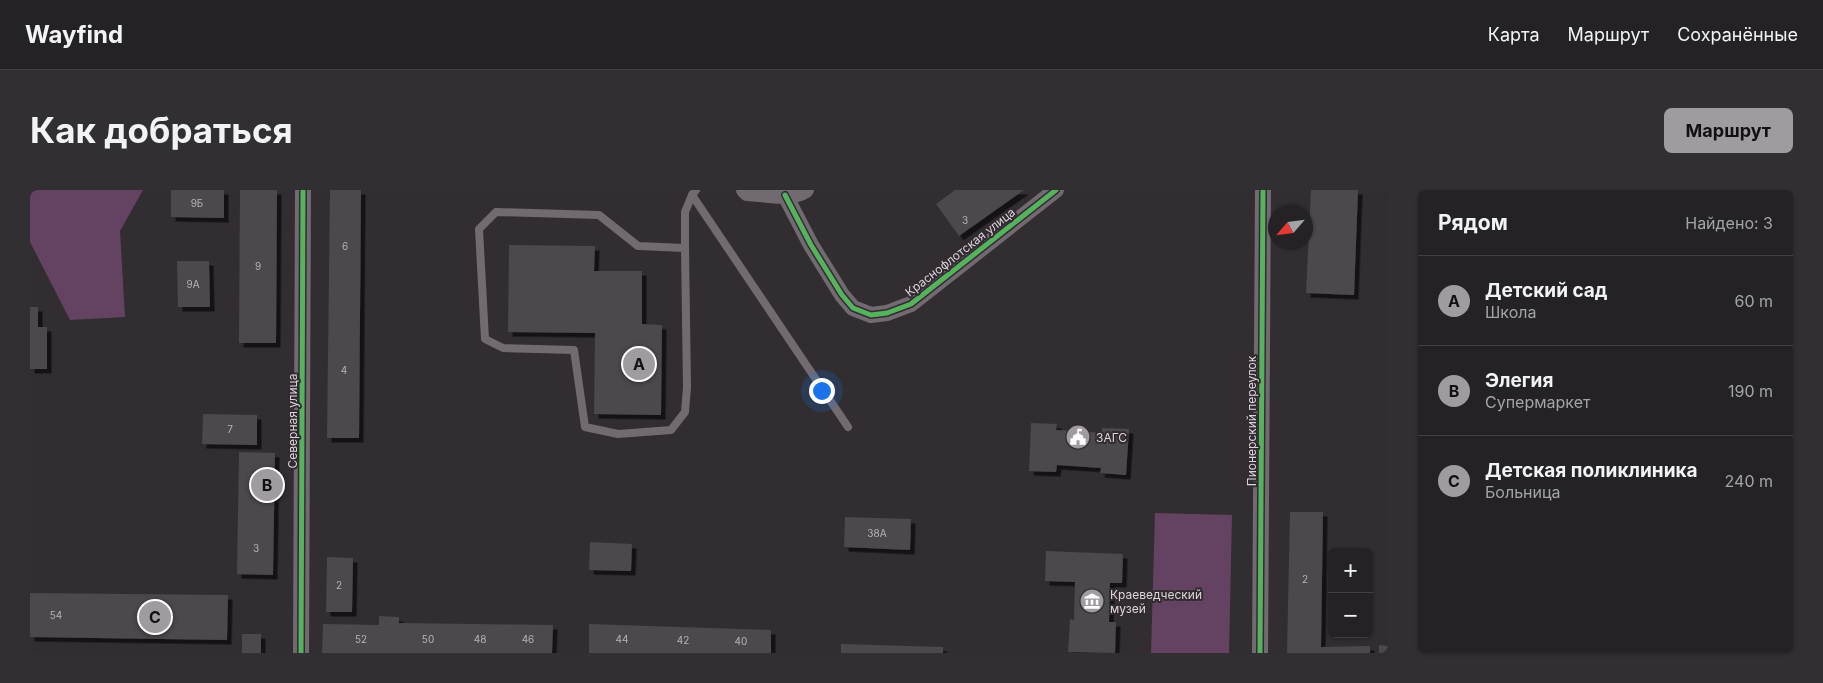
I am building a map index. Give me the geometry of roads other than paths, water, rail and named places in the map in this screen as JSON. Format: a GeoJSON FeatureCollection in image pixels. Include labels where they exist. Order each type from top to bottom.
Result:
{"type":"FeatureCollection","features":[{"type":"Feature","properties":{"kind":"street","name":"Северная улица"},"geometry":{"type":"LineString","coordinates":[[301,653],[304,190]]}},
{"type":"Feature","properties":{"kind":"street"},"geometry":{"type":"LineString","coordinates":[[744,190],[747,193],[786,195],[801,194],[806,190]]}},
{"type":"Feature","properties":{"kind":"street","name":"Краснофлотская улица"},"geometry":{"type":"LineString","coordinates":[[786,195],[811,245],[842,295],[853,308],[871,315],[887,314],[911,304],[1056,190]]}},
{"type":"Feature","properties":{"kind":"street","name":"Пионерский переулок"},"geometry":{"type":"LineString","coordinates":[[1260,653],[1263,190]]}},
{"type":"Feature","properties":{"kind":"lane"},"geometry":{"type":"LineString","coordinates":[[685,248],[638,246],[599,215],[496,212],[479,229],[485,339],[503,348],[574,350],[585,427],[618,434],[671,430],[685,412],[688,387],[685,212],[694,193]]}},
{"type":"Feature","properties":{"kind":"lane"},"geometry":{"type":"LineString","coordinates":[[694,193],[848,427]]}},
{"type":"Feature","properties":{"kind":"place","name":"Детский сад"},"geometry":{"type":"Point","coordinates":[639,364]}},
{"type":"Feature","properties":{"kind":"place","name":"ЗАГС"},"geometry":{"type":"Point","coordinates":[1078,437]}},
{"type":"Feature","properties":{"kind":"place","name":"Элегия"},"geometry":{"type":"Point","coordinates":[267,485]}},
{"type":"Feature","properties":{"kind":"place","name":"Краеведческий музей"},"geometry":{"type":"Point","coordinates":[1092,601]}},
{"type":"Feature","properties":{"kind":"place","name":"Детская поликлиника"},"geometry":{"type":"Point","coordinates":[155,617]}}]}
